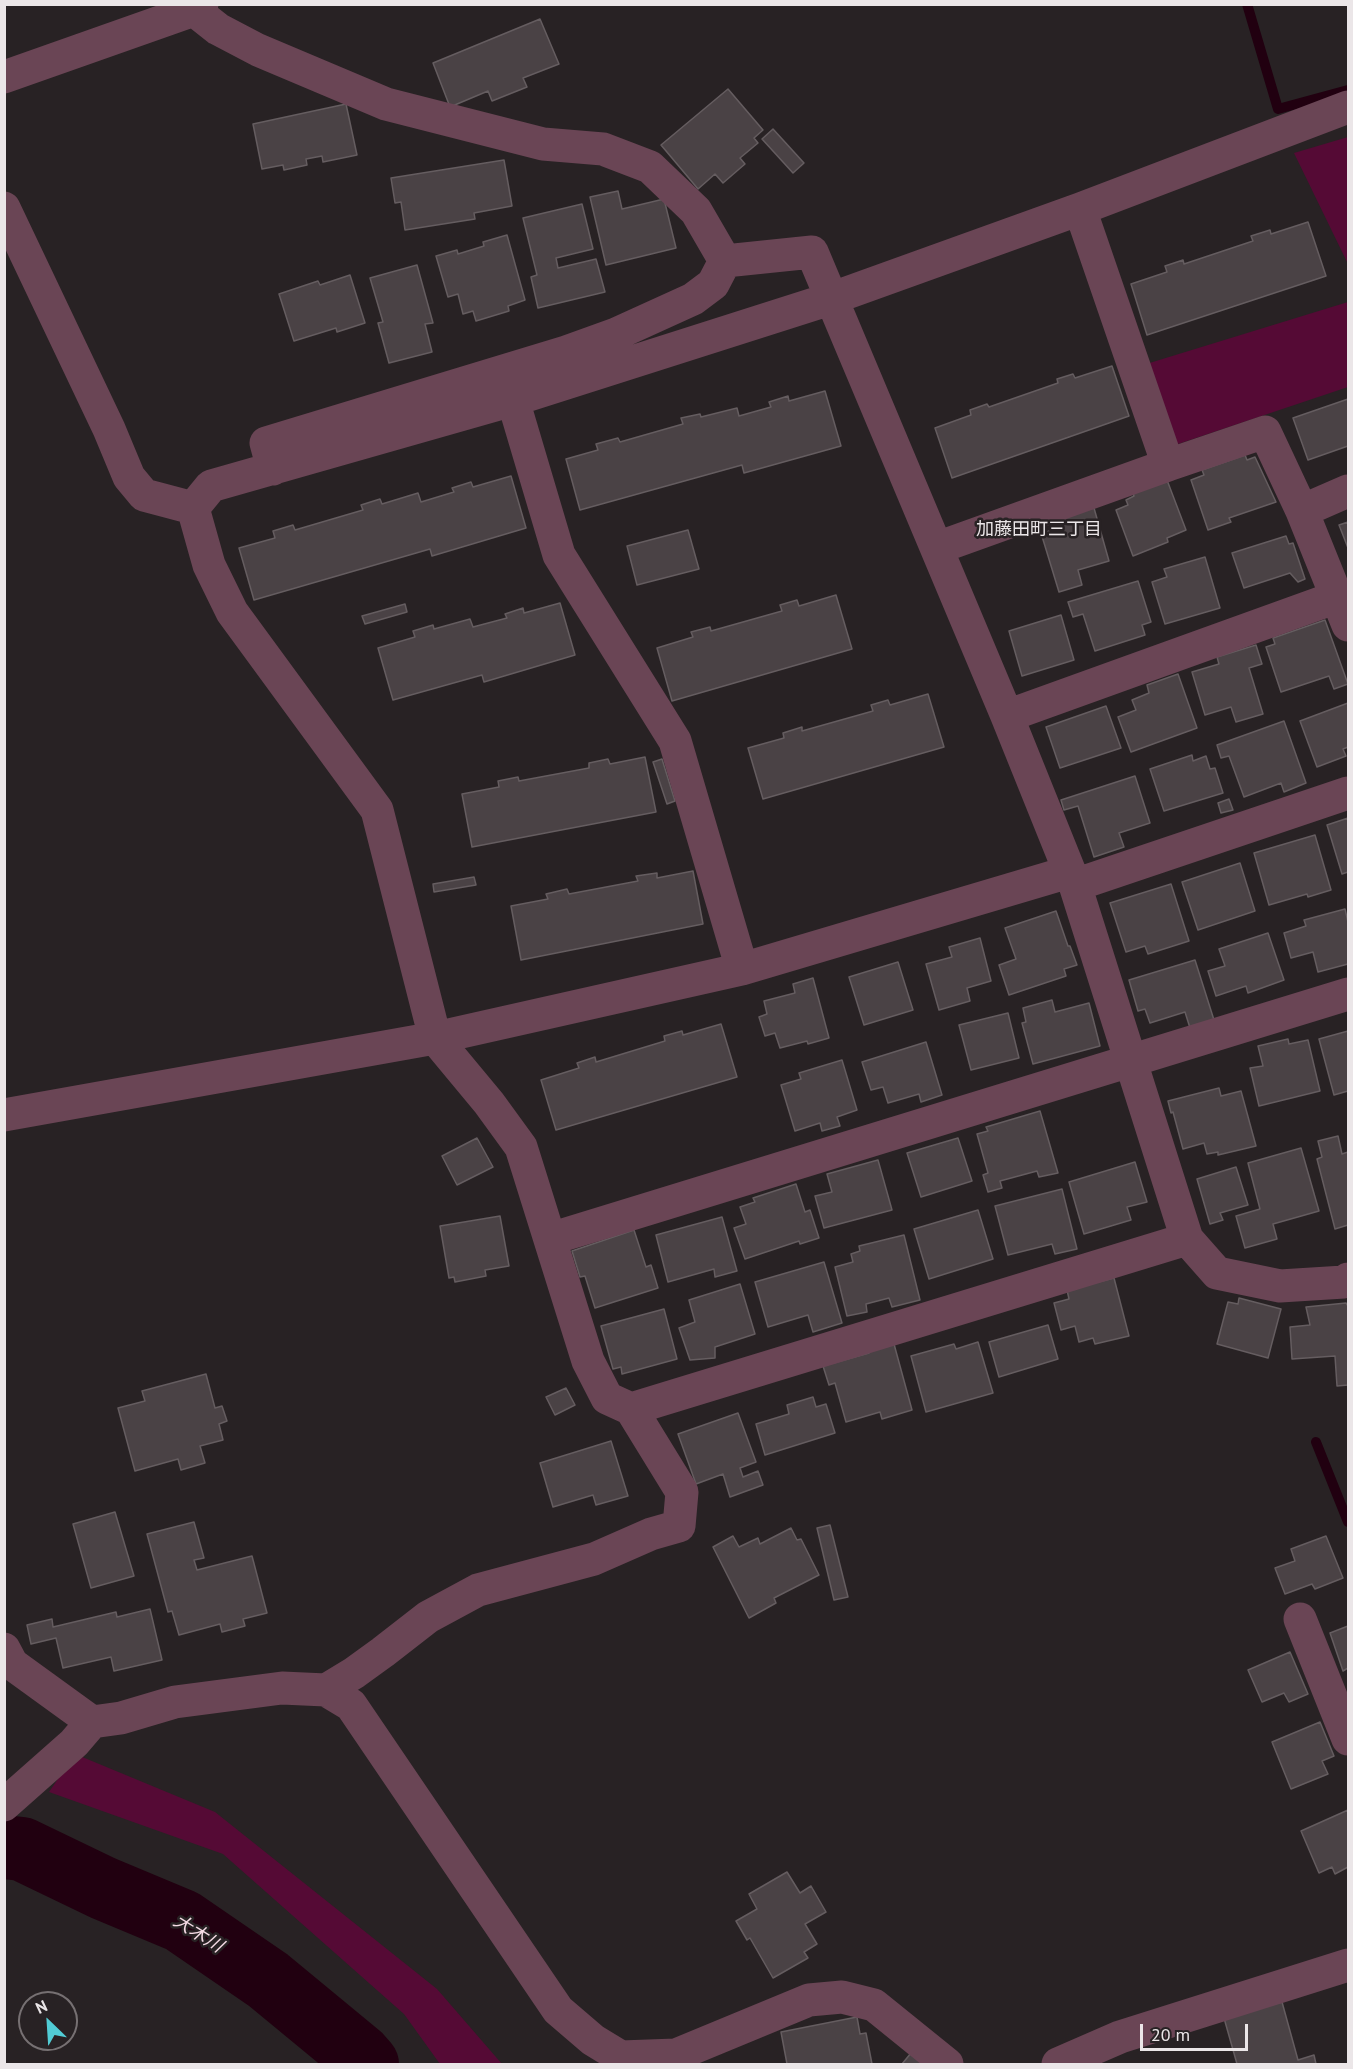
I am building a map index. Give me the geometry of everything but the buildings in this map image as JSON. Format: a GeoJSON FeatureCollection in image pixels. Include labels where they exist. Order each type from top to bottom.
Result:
{"type":"FeatureCollection","features":[{"type":"Feature","properties":{"kind":"street"},"geometry":{"type":"LineString","coordinates":[[4,77],[198,7],[218,28],[258,50],[386,104],[543,144],[603,149],[650,167],[696,211],[725,261]]}},
{"type":"Feature","properties":{"kind":"street"},"geometry":{"type":"LineString","coordinates":[[193,508],[211,486],[513,400],[830,299],[1080,209],[1348,107]]}},
{"type":"Feature","properties":{"kind":"street"},"geometry":{"type":"LineString","coordinates":[[4,208],[109,429],[129,477],[144,495],[193,508]]}},
{"type":"Feature","properties":{"kind":"street"},"geometry":{"type":"LineString","coordinates":[[1080,209],[1167,465]]}},
{"type":"Feature","properties":{"kind":"street"},"geometry":{"type":"LineString","coordinates":[[725,261],[812,252],[1007,716],[1072,879],[1187,1239],[1217,1273],[1280,1286],[1344,1282],[1348,1279]]}},
{"type":"Feature","properties":{"kind":"street"},"geometry":{"type":"LineString","coordinates":[[273,469],[266,443],[566,352],[616,334],[693,299],[713,284],[725,261]]}},
{"type":"Feature","properties":{"kind":"street"},"geometry":{"type":"LineString","coordinates":[[513,400],[559,555],[675,741],[742,969]]}},
{"type":"Feature","properties":{"kind":"street"},"geometry":{"type":"LineString","coordinates":[[937,548],[1265,432],[1302,511],[1343,611],[1007,716]]}},
{"type":"Feature","properties":{"kind":"street"},"geometry":{"type":"LineString","coordinates":[[1302,511],[1348,491]]}},
{"type":"Feature","properties":{"kind":"street"},"geometry":{"type":"LineString","coordinates":[[193,508],[209,566],[232,612],[377,810],[435,1038],[489,1102],[521,1147],[588,1361],[607,1398],[631,1410],[682,1492],[679,1526],[651,1533],[594,1559],[478,1590],[428,1617],[383,1653],[326,1690]]}},
{"type":"Feature","properties":{"kind":"street"},"geometry":{"type":"LineString","coordinates":[[4,1115],[435,1038],[742,969],[1072,879],[1348,793]]}},
{"type":"Feature","properties":{"kind":"street"},"geometry":{"type":"LineString","coordinates":[[550,1239],[1348,994]]}},
{"type":"Feature","properties":{"kind":"street"},"geometry":{"type":"LineString","coordinates":[[631,1410],[1187,1239]]}},
{"type":"Feature","properties":{"kind":"street"},"geometry":{"type":"LineString","coordinates":[[1300,1620],[1348,1739]]}},
{"type":"Feature","properties":{"kind":"street"},"geometry":{"type":"LineString","coordinates":[[4,1649],[12,1664],[92,1722]]}},
{"type":"Feature","properties":{"kind":"street"},"geometry":{"type":"LineString","coordinates":[[4,1804],[74,1743],[92,1722],[121,1718],[186,1700],[282,1688],[326,1690],[351,1705],[558,2010],[592,2040],[621,2057],[676,2055],[809,2000],[842,1997],[874,2005],[946,2064]]}},
{"type":"Feature","properties":{"kind":"street"},"geometry":{"type":"LineString","coordinates":[[1058,2064],[1120,2037],[1348,1965]]}},
{"type":"Feature","properties":{"kind":"shaded area"},"geometry":{"type":"Polygon","coordinates":[[[1348,137],[1348,264],[1294,153],[1348,137]]]}},
{"type":"Feature","properties":{"kind":"shaded area"},"geometry":{"type":"Polygon","coordinates":[[[1348,302],[1348,387],[1175,445],[1143,365],[1348,302]]]}},
{"type":"Feature","properties":{"kind":"shaded area"},"geometry":{"type":"Polygon","coordinates":[[[75,1754],[215,1812],[437,1989],[502,2064],[440,2064],[404,2014],[223,1854],[49,1792],[75,1754]]]}},
{"type":"Feature","properties":{"kind":"waterway"},"geometry":{"type":"LineString","coordinates":[[1247,4],[1278,109],[1348,90]]}},
{"type":"Feature","properties":{"kind":"waterway"},"geometry":{"type":"LineString","coordinates":[[1316,1442],[1348,1522]]}},
{"type":"Feature","properties":{"kind":"waterway","name":"大木川"},"geometry":{"type":"LineString","coordinates":[[4,1847],[22,1849],[103,1888],[182,1921],[268,1980],[367,2064]]}},
{"type":"Feature","properties":{"kind":"district","name":"加藤田町三丁目"},"geometry":{"type":"Point","coordinates":[1039,530]}}]}
